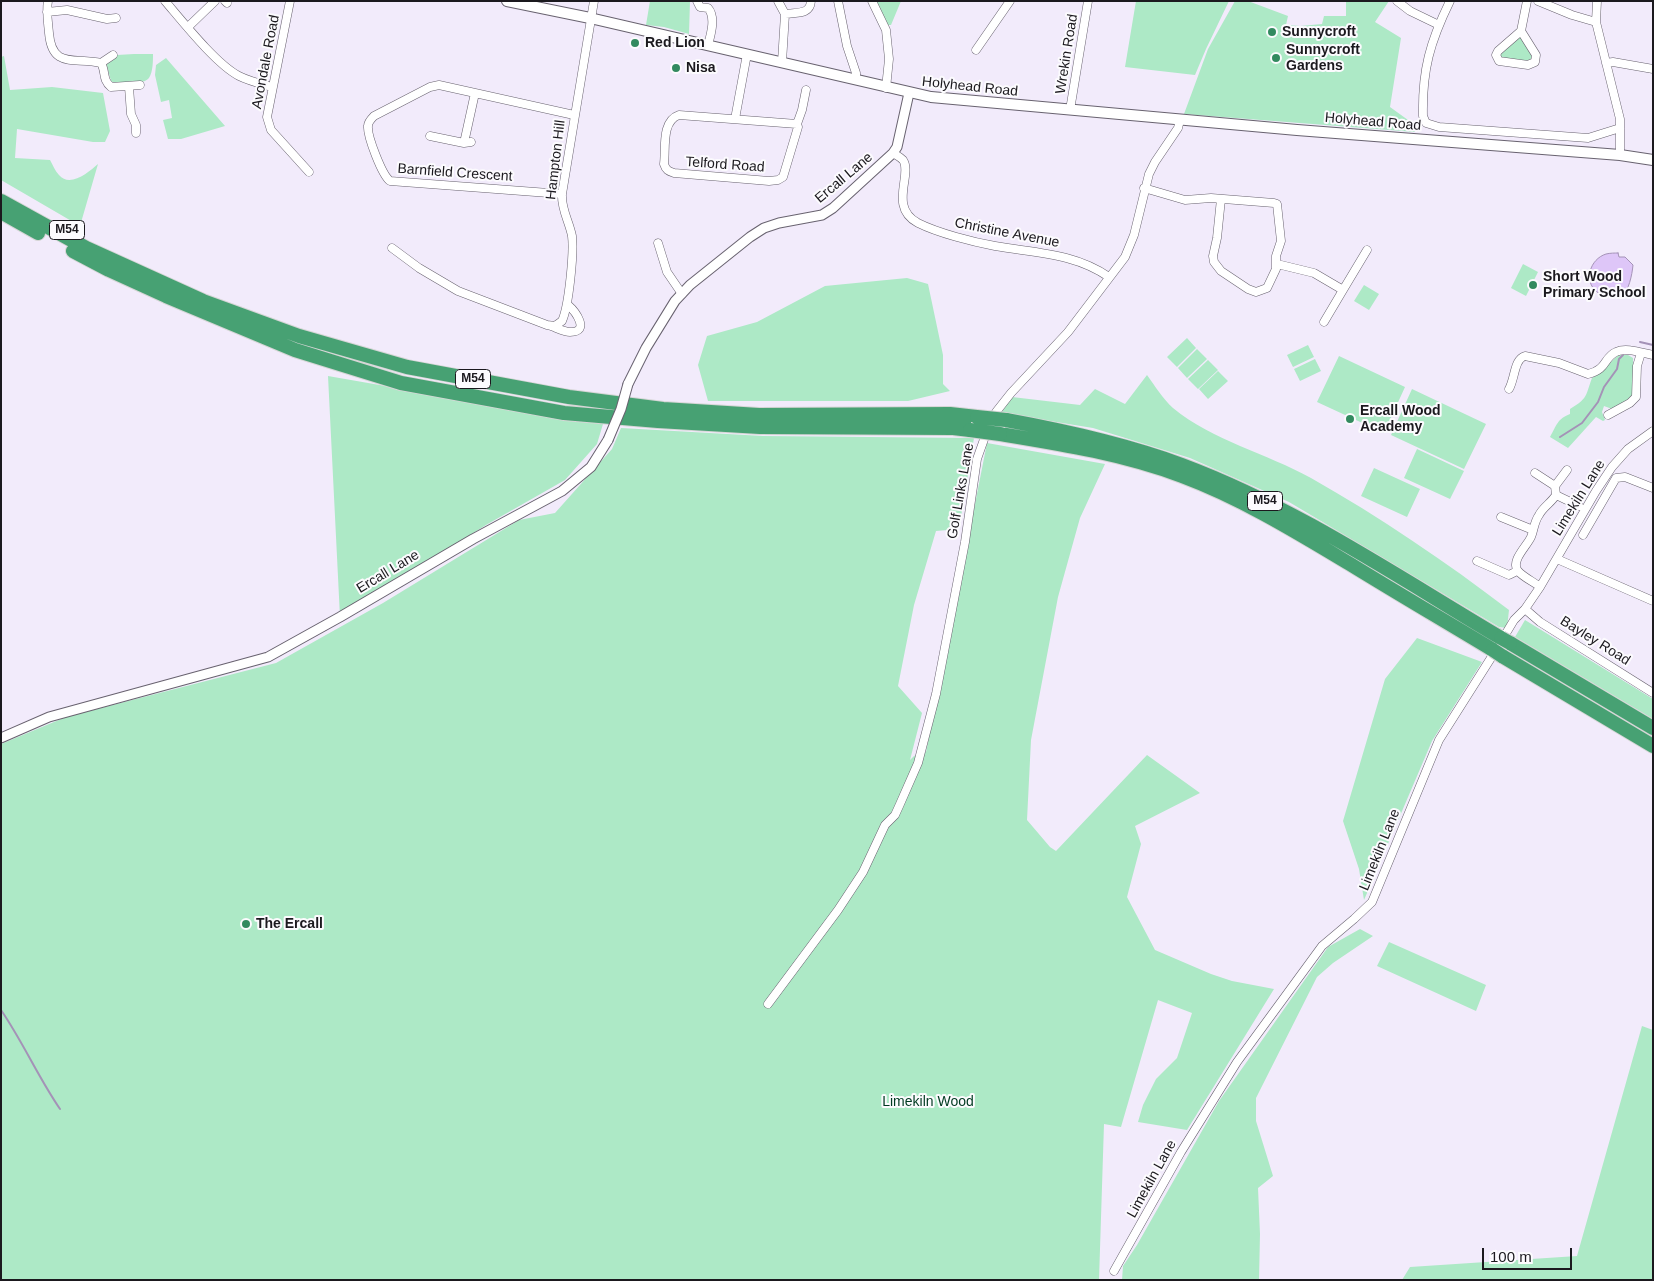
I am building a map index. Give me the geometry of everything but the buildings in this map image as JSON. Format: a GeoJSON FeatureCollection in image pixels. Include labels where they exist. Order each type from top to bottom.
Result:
{"type":"FeatureCollection","features":[{"type":"Feature","properties":{"kind":"highway","name":"M54"},"geometry":{"type":"LineString","coordinates":[[1,192],[133,270]]}},
{"type":"Feature","properties":{"kind":"highway","name":"M54"},"geometry":{"type":"LineString","coordinates":[[1,201],[78,243],[203,301],[299,336],[407,367],[569,398],[663,408],[759,415],[950,414],[1006,420],[1061,430],[1132,448],[1240,489],[1295,516],[1653,728]]}},
{"type":"Feature","properties":{"kind":"highway","name":"M54"},"geometry":{"type":"LineString","coordinates":[[1,212],[109,270],[198,310],[295,350],[402,383],[564,413],[639,420],[760,427],[953,428],[970,430],[1059,444],[1130,459],[1181,475],[1236,498],[1290,528],[1653,746]]}},
{"type":"Feature","properties":{"kind":"main road","name":"Holyhead Road"},"geometry":{"type":"LineString","coordinates":[[507,1],[708,45],[909,93],[960,100],[1180,120],[1620,155],[1652,162]]}},
{"type":"Feature","properties":{"kind":"street"},"geometry":{"type":"LineString","coordinates":[[48,1],[47,12],[50,42],[52,50],[56,55],[64,59],[101,62],[113,55]]}},
{"type":"Feature","properties":{"kind":"street"},"geometry":{"type":"LineString","coordinates":[[165,1],[219,61],[231,71],[254,82],[272,87]]}},
{"type":"Feature","properties":{"kind":"street"},"geometry":{"type":"LineString","coordinates":[[188,26],[215,1]]}},
{"type":"Feature","properties":{"kind":"street","name":"Avondale Road"},"geometry":{"type":"LineString","coordinates":[[290,1],[267,117],[271,130],[309,172]]}},
{"type":"Feature","properties":{"kind":"street","name":"Hampton Hill"},"geometry":{"type":"LineString","coordinates":[[551,326],[555,326],[562,321],[568,305],[573,246],[568,222],[563,211],[562,194],[594,1]]}},
{"type":"Feature","properties":{"kind":"street"},"geometry":{"type":"LineString","coordinates":[[697,1],[700,7],[708,8],[711,11],[712,26],[708,45]]}},
{"type":"Feature","properties":{"kind":"street"},"geometry":{"type":"LineString","coordinates":[[778,1],[785,14],[782,62]]}},
{"type":"Feature","properties":{"kind":"street"},"geometry":{"type":"LineString","coordinates":[[785,14],[806,11],[810,8],[811,1]]}},
{"type":"Feature","properties":{"kind":"street"},"geometry":{"type":"LineString","coordinates":[[838,1],[847,46],[856,73],[856,80]]}},
{"type":"Feature","properties":{"kind":"street"},"geometry":{"type":"LineString","coordinates":[[872,1],[886,30],[889,68],[886,88]]}},
{"type":"Feature","properties":{"kind":"street"},"geometry":{"type":"LineString","coordinates":[[976,50],[1010,1]]}},
{"type":"Feature","properties":{"kind":"street","name":"Wrekin Road"},"geometry":{"type":"LineString","coordinates":[[1070,110],[1088,1]]}},
{"type":"Feature","properties":{"kind":"street"},"geometry":{"type":"LineString","coordinates":[[1397,1],[1410,11],[1439,25],[1450,1]]}},
{"type":"Feature","properties":{"kind":"street"},"geometry":{"type":"LineString","coordinates":[[1521,30],[1536,55],[1535,62],[1528,65],[1499,62],[1496,55],[1498,51],[1521,30],[1527,1]]}},
{"type":"Feature","properties":{"kind":"street"},"geometry":{"type":"LineString","coordinates":[[1538,1],[1581,19],[1596,22]]}},
{"type":"Feature","properties":{"kind":"street"},"geometry":{"type":"LineString","coordinates":[[1596,1],[1596,22],[1620,119],[1620,155]]}},
{"type":"Feature","properties":{"kind":"street"},"geometry":{"type":"LineString","coordinates":[[47,12],[67,10],[107,19],[116,18]]}},
{"type":"Feature","properties":{"kind":"street"},"geometry":{"type":"LineString","coordinates":[[107,19],[108,28]]}},
{"type":"Feature","properties":{"kind":"street","name":"Holyhead Road"},"geometry":{"type":"LineString","coordinates":[[1439,25],[1425,68],[1423,116],[1426,123],[1439,127],[1588,138],[1620,128]]}},
{"type":"Feature","properties":{"kind":"street"},"geometry":{"type":"LineString","coordinates":[[735,119],[747,54]]}},
{"type":"Feature","properties":{"kind":"street"},"geometry":{"type":"LineString","coordinates":[[101,62],[104,66],[104,79],[108,85],[114,87],[140,85]]}},
{"type":"Feature","properties":{"kind":"street"},"geometry":{"type":"LineString","coordinates":[[1606,63],[1613,62],[1653,69]]}},
{"type":"Feature","properties":{"kind":"street","name":"Barnfield Crescent"},"geometry":{"type":"LineString","coordinates":[[562,194],[395,182],[385,177],[380,168],[368,132],[368,124],[374,116],[430,87],[439,85],[574,114]]}},
{"type":"Feature","properties":{"kind":"street"},"geometry":{"type":"LineString","coordinates":[[129,87],[131,114],[136,129],[145,125]]}},
{"type":"Feature","properties":{"kind":"street","name":"Telford Road"},"geometry":{"type":"LineString","coordinates":[[797,124],[679,115],[672,118],[668,125],[664,164],[666,170],[674,174],[778,180],[786,173],[806,90]]}},
{"type":"Feature","properties":{"kind":"street"},"geometry":{"type":"LineString","coordinates":[[430,136],[468,142],[475,93]]}},
{"type":"Feature","properties":{"kind":"street","name":"Ercall Lane"},"geometry":{"type":"LineString","coordinates":[[1,738],[49,718],[268,657],[472,539],[562,491],[591,467],[608,440],[621,409],[628,384],[646,348],[682,294],[720,261],[764,228],[778,223],[822,215],[833,208],[893,153],[897,147],[909,93]]}},
{"type":"Feature","properties":{"kind":"street","name":"Golf Links Lane"},"geometry":{"type":"LineString","coordinates":[[768,1004],[838,910],[863,872],[885,825],[895,815],[918,763],[936,694],[965,542],[977,459],[982,440],[996,412],[1044,356],[1068,332],[1120,264],[1130,246],[1144,188],[1153,164],[1178,128],[1180,120]]}},
{"type":"Feature","properties":{"kind":"street","name":"Holyhead Road"},"geometry":{"type":"LineString","coordinates":[[1439,127],[1440,142]]}},
{"type":"Feature","properties":{"kind":"street","name":"Christine Avenue"},"geometry":{"type":"LineString","coordinates":[[893,153],[901,158],[904,164],[902,194],[905,209],[909,216],[917,223],[944,233],[994,246],[1078,260],[1109,276]]}},
{"type":"Feature","properties":{"kind":"street"},"geometry":{"type":"LineString","coordinates":[[1144,188],[1184,200],[1204,198],[1221,199],[1277,204],[1281,241],[1276,256],[1277,264],[1270,285],[1260,292],[1248,289],[1217,268],[1213,256],[1221,199]]}},
{"type":"Feature","properties":{"kind":"street"},"geometry":{"type":"LineString","coordinates":[[658,244],[667,272],[682,294]]}},
{"type":"Feature","properties":{"kind":"street"},"geometry":{"type":"LineString","coordinates":[[392,248],[419,268],[458,291],[493,306],[568,332],[578,329],[580,319],[568,305]]}},
{"type":"Feature","properties":{"kind":"street"},"geometry":{"type":"LineString","coordinates":[[1324,322],[1367,250]]}},
{"type":"Feature","properties":{"kind":"street"},"geometry":{"type":"LineString","coordinates":[[1277,264],[1314,273],[1343,290]]}},
{"type":"Feature","properties":{"kind":"street"},"geometry":{"type":"LineString","coordinates":[[1509,389],[1513,383],[1518,361],[1521,357],[1531,356],[1559,363],[1588,374],[1601,370],[1615,352],[1622,350],[1653,355]]}},
{"type":"Feature","properties":{"kind":"street"},"geometry":{"type":"LineString","coordinates":[[1608,415],[1630,403],[1636,397],[1638,366],[1641,353]]}},
{"type":"Feature","properties":{"kind":"street","name":"Limekiln Lane"},"geometry":{"type":"LineString","coordinates":[[1114,1271],[1181,1152],[1237,1062],[1322,946],[1354,920],[1372,902],[1439,740],[1486,668],[1514,620],[1525,609],[1540,587],[1612,467],[1628,450],[1653,431]]}},
{"type":"Feature","properties":{"kind":"street"},"geometry":{"type":"LineString","coordinates":[[1540,587],[1518,571],[1516,565],[1519,555],[1531,537],[1538,516],[1556,495],[1555,486],[1568,470]]}},
{"type":"Feature","properties":{"kind":"street"},"geometry":{"type":"LineString","coordinates":[[1535,473],[1555,486]]}},
{"type":"Feature","properties":{"kind":"street"},"geometry":{"type":"LineString","coordinates":[[1583,535],[1616,478],[1625,476],[1653,488]]}},
{"type":"Feature","properties":{"kind":"street"},"geometry":{"type":"LineString","coordinates":[[1556,495],[1579,506]]}},
{"type":"Feature","properties":{"kind":"street"},"geometry":{"type":"LineString","coordinates":[[1501,517],[1533,530]]}},
{"type":"Feature","properties":{"kind":"street"},"geometry":{"type":"LineString","coordinates":[[1557,559],[1653,601]]}},
{"type":"Feature","properties":{"kind":"street"},"geometry":{"type":"LineString","coordinates":[[1477,561],[1508,574],[1518,571]]}},
{"type":"Feature","properties":{"kind":"street","name":"Bayley Road"},"geometry":{"type":"LineString","coordinates":[[1525,609],[1540,622],[1653,693]]}},
{"type":"Feature","properties":{"kind":"green space"},"geometry":{"type":"Polygon","coordinates":[[[650,1],[690,1],[689,34],[664,27],[646,25],[650,1]]]}},
{"type":"Feature","properties":{"kind":"green space"},"geometry":{"type":"Polygon","coordinates":[[[875,1],[901,1],[891,25],[888,25],[875,1]]]}},
{"type":"Feature","properties":{"kind":"green space"},"geometry":{"type":"Polygon","coordinates":[[[1136,1],[1229,1],[1195,75],[1125,67],[1136,1]]]}},
{"type":"Feature","properties":{"kind":"green space","name":"Sunnycroft Gardens"},"geometry":{"type":"Polygon","coordinates":[[[1235,1],[1248,1],[1288,16],[1286,25],[1300,26],[1322,24],[1324,16],[1346,16],[1346,1],[1389,1],[1375,22],[1401,38],[1390,107],[1408,120],[1415,132],[1184,114],[1208,49],[1235,1]]]}},
{"type":"Feature","properties":{"kind":"green space"},"geometry":{"type":"Polygon","coordinates":[[[1521,35],[1533,55],[1532,60],[1529,62],[1499,57],[1500,52],[1521,35]]]}},
{"type":"Feature","properties":{"kind":"green space"},"geometry":{"type":"Polygon","coordinates":[[[153,54],[152,70],[149,78],[142,82],[130,84],[119,84],[111,81],[106,63],[117,55],[153,54]]]}},
{"type":"Feature","properties":{"kind":"green space"},"geometry":{"type":"Polygon","coordinates":[[[4,56],[10,90],[52,87],[103,93],[110,131],[105,142],[93,142],[17,129],[15,158],[50,160],[55,170],[63,179],[68,180],[79,177],[98,164],[80,226],[1,180],[1,57],[4,56]]]}},
{"type":"Feature","properties":{"kind":"green space"},"geometry":{"type":"Polygon","coordinates":[[[166,58],[225,126],[181,139],[168,139],[163,120],[172,118],[169,100],[161,102],[155,75],[156,65],[166,58]]]}},
{"type":"Feature","properties":{"kind":"green space"},"geometry":{"type":"Polygon","coordinates":[[[1523,264],[1538,272],[1526,296],[1511,288],[1523,264]]]}},
{"type":"Feature","properties":{"kind":"green space"},"geometry":{"type":"Polygon","coordinates":[[[907,278],[928,284],[943,355],[943,384],[950,391],[908,401],[708,401],[698,365],[707,336],[757,322],[825,286],[907,278]]]}},
{"type":"Feature","properties":{"kind":"green space"},"geometry":{"type":"Polygon","coordinates":[[[1364,285],[1379,294],[1369,310],[1354,301],[1364,285]]]}},
{"type":"Feature","properties":{"kind":"green space"},"geometry":{"type":"Polygon","coordinates":[[[1187,338],[1196,348],[1177,367],[1167,357],[1187,338]]]}},
{"type":"Feature","properties":{"kind":"green space"},"geometry":{"type":"Polygon","coordinates":[[[1308,345],[1314,357],[1293,367],[1287,355],[1308,345]]]}},
{"type":"Feature","properties":{"kind":"green space"},"geometry":{"type":"Polygon","coordinates":[[[1197,349],[1207,359],[1187,378],[1178,368],[1197,349]]]}},
{"type":"Feature","properties":{"kind":"green space"},"geometry":{"type":"Polygon","coordinates":[[[1619,355],[1628,355],[1633,358],[1634,392],[1632,398],[1612,409],[1604,406],[1602,412],[1605,420],[1603,421],[1596,417],[1568,448],[1550,437],[1560,420],[1570,414],[1570,409],[1585,396],[1592,378],[1619,355]]]}},
{"type":"Feature","properties":{"kind":"green space"},"geometry":{"type":"Polygon","coordinates":[[[1339,356],[1405,387],[1384,433],[1317,402],[1339,356]]]}},
{"type":"Feature","properties":{"kind":"green space"},"geometry":{"type":"Polygon","coordinates":[[[1315,359],[1321,371],[1300,381],[1294,369],[1315,359]]]}},
{"type":"Feature","properties":{"kind":"green space"},"geometry":{"type":"Polygon","coordinates":[[[1208,360],[1218,370],[1198,389],[1188,379],[1208,360]]]}},
{"type":"Feature","properties":{"kind":"green space"},"geometry":{"type":"Polygon","coordinates":[[[1218,371],[1228,381],[1208,399],[1199,389],[1218,371]]]}},
{"type":"Feature","properties":{"kind":"green space"},"geometry":{"type":"Polygon","coordinates":[[[1147,375],[1169,404],[1189,419],[1222,438],[1311,478],[1362,508],[1437,557],[1509,610],[1507,628],[1499,627],[1289,502],[1190,458],[1093,428],[1001,413],[1012,397],[1080,405],[1095,389],[1125,404],[1147,375]]]}},
{"type":"Feature","properties":{"kind":"green space"},"geometry":{"type":"Polygon","coordinates":[[[328,376],[603,424],[597,444],[565,480],[486,525],[340,617],[328,376]]]}},
{"type":"Feature","properties":{"kind":"green space"},"geometry":{"type":"Polygon","coordinates":[[[1412,389],[1486,424],[1464,469],[1391,435],[1412,389]]]}},
{"type":"Feature","properties":{"kind":"green space","name":"Limekiln Wood"},"geometry":{"type":"Polygon","coordinates":[[[621,428],[763,436],[974,438],[959,529],[936,531],[914,605],[898,686],[922,713],[910,760],[914,756],[926,752],[987,443],[1105,464],[1080,518],[1058,597],[1031,740],[1027,820],[1050,847],[1056,851],[1147,755],[1200,793],[1135,826],[1141,844],[1127,897],[1155,950],[1232,981],[1274,989],[1187,1130],[1138,1122],[1143,1105],[1156,1079],[1177,1058],[1192,1013],[1158,1000],[1121,1127],[1104,1124],[1099,1280],[1,1280],[1,744],[66,717],[276,663],[383,603],[519,520],[555,513],[612,449],[621,428]]]}},
{"type":"Feature","properties":{"kind":"green space"},"geometry":{"type":"Polygon","coordinates":[[[1417,449],[1464,471],[1450,499],[1404,478],[1417,449]]]}},
{"type":"Feature","properties":{"kind":"green space"},"geometry":{"type":"Polygon","coordinates":[[[1374,468],[1420,489],[1407,517],[1361,496],[1374,468]]]}},
{"type":"Feature","properties":{"kind":"green space"},"geometry":{"type":"Polygon","coordinates":[[[1525,620],[1653,699],[1653,719],[1515,637],[1525,620]]]}},
{"type":"Feature","properties":{"kind":"green space"},"geometry":{"type":"Polygon","coordinates":[[[1417,638],[1482,662],[1432,741],[1364,900],[1359,869],[1343,821],[1385,679],[1417,638]]]}},
{"type":"Feature","properties":{"kind":"green space"},"geometry":{"type":"Polygon","coordinates":[[[1360,929],[1373,936],[1333,963],[1317,977],[1256,1098],[1256,1121],[1273,1176],[1258,1188],[1259,1280],[1122,1280],[1123,1266],[1137,1245],[1219,1101],[1328,947],[1360,929]]]}},
{"type":"Feature","properties":{"kind":"green space"},"geometry":{"type":"Polygon","coordinates":[[[1389,942],[1486,985],[1476,1011],[1377,966],[1389,942]]]}},
{"type":"Feature","properties":{"kind":"green space"},"geometry":{"type":"Polygon","coordinates":[[[1642,1026],[1653,1030],[1653,1280],[1402,1280],[1410,1267],[1577,1256],[1642,1026]]]}},
{"type":"Feature","properties":{"kind":"shaded area"},"geometry":{"type":"Polygon","coordinates":[[[1618,253],[1619,257],[1625,257],[1633,265],[1633,269],[1630,282],[1624,294],[1621,297],[1616,291],[1612,298],[1597,292],[1590,282],[1589,276],[1592,265],[1596,260],[1608,254],[1618,253]]]}},
{"type":"Feature","properties":{"kind":"waterway"},"geometry":{"type":"LineString","coordinates":[[1640,342],[1653,345]]}},
{"type":"Feature","properties":{"kind":"waterway"},"geometry":{"type":"LineString","coordinates":[[1560,437],[1582,423],[1598,402],[1604,387],[1617,369],[1619,359],[1623,355]]}},
{"type":"Feature","properties":{"kind":"waterway"},"geometry":{"type":"LineString","coordinates":[[1,1010],[60,1109]]}},
{"type":"Feature","properties":{"kind":"place","name":"Sunnycroft"},"geometry":{"type":"Point","coordinates":[1272,32]}},
{"type":"Feature","properties":{"kind":"place","name":"Red Lion"},"geometry":{"type":"Point","coordinates":[635,43]}},
{"type":"Feature","properties":{"kind":"place","name":"Sunnycroft Gardens"},"geometry":{"type":"Point","coordinates":[1276,58]}},
{"type":"Feature","properties":{"kind":"place","name":"Nisa"},"geometry":{"type":"Point","coordinates":[676,68]}},
{"type":"Feature","properties":{"kind":"place","name":"Short Wood Primary School"},"geometry":{"type":"Point","coordinates":[1533,285]}},
{"type":"Feature","properties":{"kind":"place","name":"Ercall Wood Academy"},"geometry":{"type":"Point","coordinates":[1350,419]}},
{"type":"Feature","properties":{"kind":"place","name":"The Ercall"},"geometry":{"type":"Point","coordinates":[246,924]}}]}
